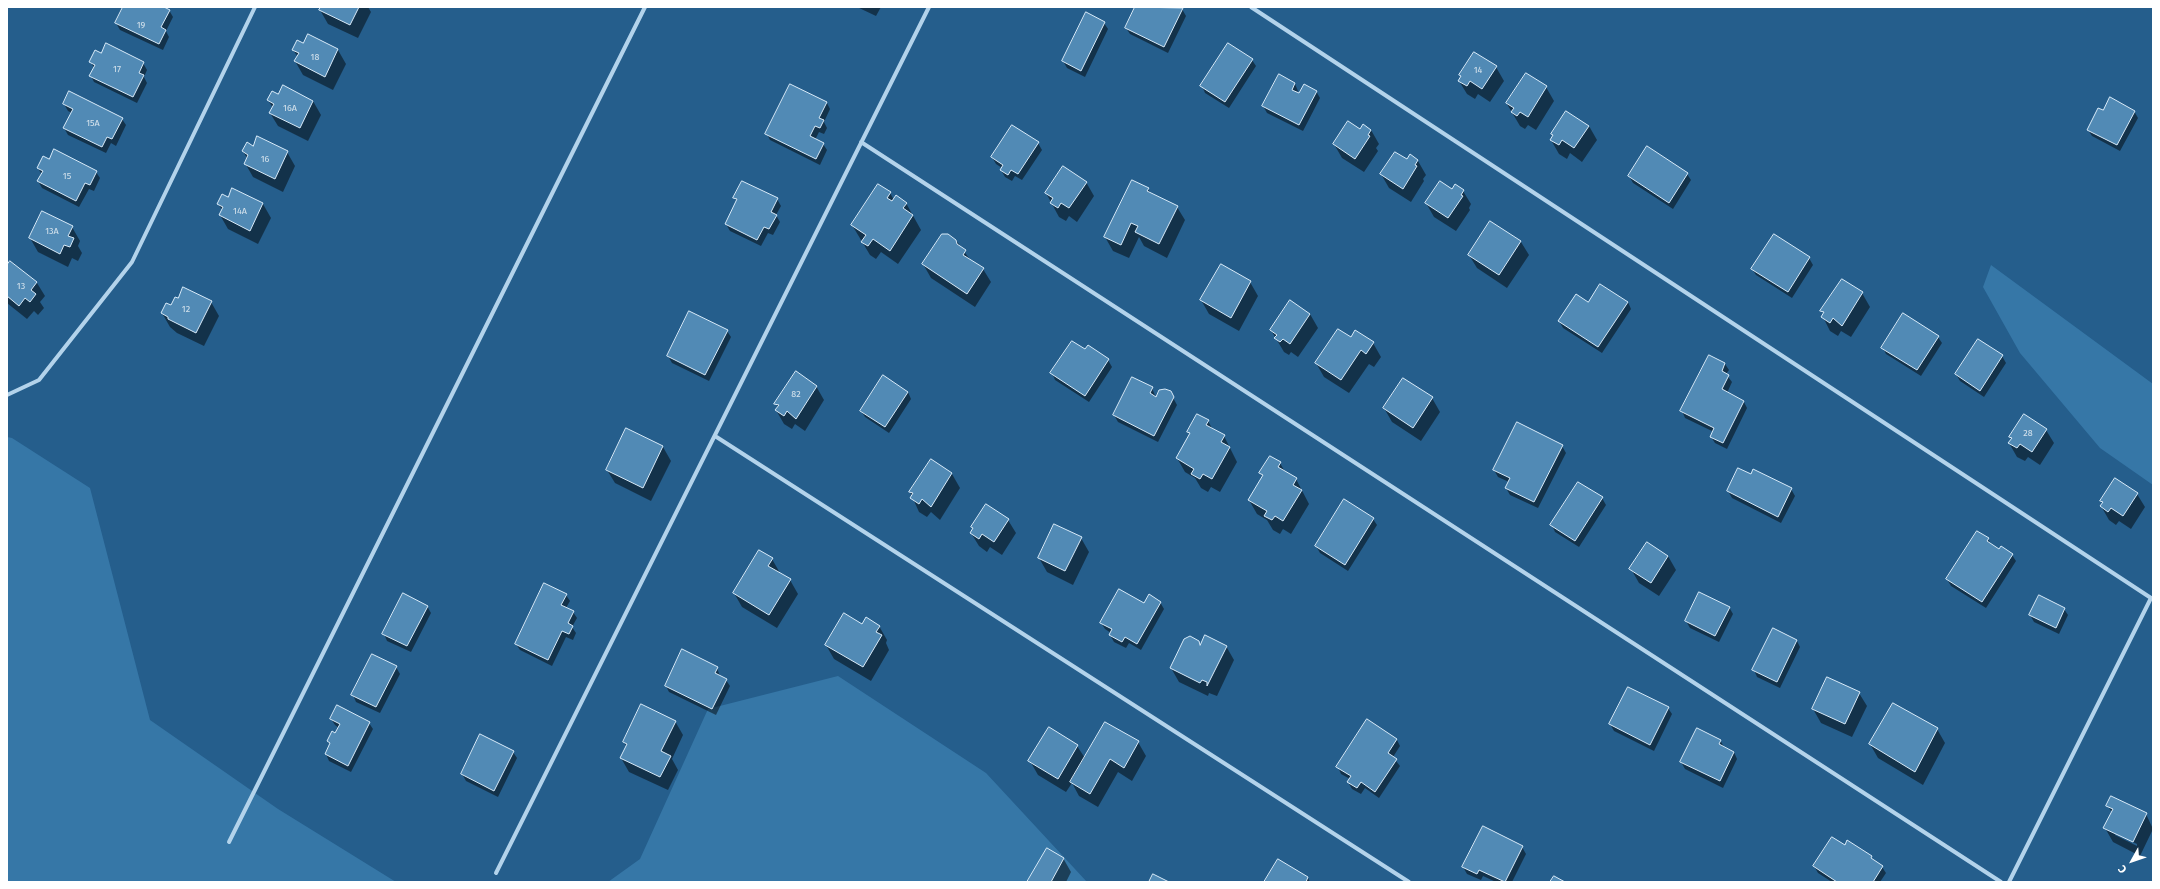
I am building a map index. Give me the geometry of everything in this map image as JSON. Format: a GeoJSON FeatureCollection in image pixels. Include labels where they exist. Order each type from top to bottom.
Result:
{"type":"FeatureCollection","features":[{"type":"Feature","properties":{"kind":"street"},"geometry":{"type":"LineString","coordinates":[[7,395],[38,380],[132,262],[254,7]]}},
{"type":"Feature","properties":{"kind":"street"},"geometry":{"type":"LineString","coordinates":[[229,842],[645,7]]}},
{"type":"Feature","properties":{"kind":"street"},"geometry":{"type":"LineString","coordinates":[[496,873],[929,7]]}},
{"type":"Feature","properties":{"kind":"street"},"geometry":{"type":"LineString","coordinates":[[1251,7],[2151,598],[2009,882]]}},
{"type":"Feature","properties":{"kind":"street"},"geometry":{"type":"LineString","coordinates":[[861,142],[2001,882]]}},
{"type":"Feature","properties":{"kind":"street"},"geometry":{"type":"LineString","coordinates":[[715,436],[1409,882]]}},
{"type":"Feature","properties":{"kind":"shaded area"},"geometry":{"type":"Polygon","coordinates":[[[1991,265],[2153,384],[2153,485],[2100,448],[2020,353],[1983,287],[1991,265]]]}},
{"type":"Feature","properties":{"kind":"shaded area"},"geometry":{"type":"Polygon","coordinates":[[[7,437],[12,438],[90,488],[150,720],[278,809],[396,882],[7,882],[7,437]]]}},
{"type":"Feature","properties":{"kind":"shaded area"},"geometry":{"type":"Polygon","coordinates":[[[838,676],[986,773],[1087,882],[608,882],[640,859],[708,709],[838,676]]]}},
{"type":"Feature","properties":{"kind":"building"},"geometry":{"type":"Polygon","coordinates":[[[123,7],[164,7],[170,10],[161,27],[166,30],[159,44],[115,23],[123,7]]]}},
{"type":"Feature","properties":{"kind":"building"},"geometry":{"type":"Polygon","coordinates":[[[321,7],[359,7],[350,25],[319,10],[321,7]]]}},
{"type":"Feature","properties":{"kind":"building"},"geometry":{"type":"Polygon","coordinates":[[[1135,7],[1183,8],[1164,47],[1125,28],[1135,7]]]}},
{"type":"Feature","properties":{"kind":"building"},"geometry":{"type":"Polygon","coordinates":[[[1086,12],[1105,22],[1081,71],[1062,61],[1086,12]]]}},
{"type":"Feature","properties":{"kind":"building"},"geometry":{"type":"Polygon","coordinates":[[[308,34],[338,49],[325,77],[294,61],[299,53],[292,50],[297,40],[303,43],[308,34]]]}},
{"type":"Feature","properties":{"kind":"building"},"geometry":{"type":"Polygon","coordinates":[[[106,43],[144,62],[139,73],[144,75],[133,97],[89,76],[95,65],[89,62],[95,50],[101,53],[106,43]]]}},
{"type":"Feature","properties":{"kind":"building"},"geometry":{"type":"Polygon","coordinates":[[[1228,43],[1253,59],[1225,102],[1200,86],[1228,43]]]}},
{"type":"Feature","properties":{"kind":"building"},"geometry":{"type":"Polygon","coordinates":[[[1474,52],[1497,66],[1482,89],[1470,81],[1467,86],[1458,81],[1461,76],[1459,75],[1474,52]]]}},
{"type":"Feature","properties":{"kind":"building"},"geometry":{"type":"Polygon","coordinates":[[[1526,73],[1547,86],[1528,117],[1520,112],[1517,116],[1511,112],[1514,108],[1506,103],[1526,73]]]}},
{"type":"Feature","properties":{"kind":"building"},"geometry":{"type":"Polygon","coordinates":[[[1279,74],[1295,83],[1292,90],[1299,93],[1304,84],[1317,91],[1299,125],[1262,106],[1279,74]]]}},
{"type":"Feature","properties":{"kind":"building"},"geometry":{"type":"Polygon","coordinates":[[[790,84],[827,102],[819,118],[824,120],[820,128],[815,126],[810,136],[824,143],[816,159],[765,134],[790,84]]]}},
{"type":"Feature","properties":{"kind":"building"},"geometry":{"type":"Polygon","coordinates":[[[283,85],[313,101],[300,128],[269,113],[274,104],[267,100],[272,91],[278,94],[283,85]]]}},
{"type":"Feature","properties":{"kind":"building"},"geometry":{"type":"Polygon","coordinates":[[[69,91],[123,118],[112,139],[107,137],[102,147],[63,128],[73,109],[63,104],[69,91]]]}},
{"type":"Feature","properties":{"kind":"building"},"geometry":{"type":"Polygon","coordinates":[[[2110,97],[2135,111],[2117,145],[2087,130],[2098,108],[2103,110],[2110,97]]]}},
{"type":"Feature","properties":{"kind":"building"},"geometry":{"type":"Polygon","coordinates":[[[1566,111],[1589,126],[1574,148],[1562,140],[1559,145],[1550,140],[1553,135],[1551,134],[1566,111]]]}},
{"type":"Feature","properties":{"kind":"building"},"geometry":{"type":"Polygon","coordinates":[[[1348,121],[1360,129],[1363,124],[1371,130],[1368,135],[1370,136],[1355,159],[1333,144],[1348,121]]]}},
{"type":"Feature","properties":{"kind":"building"},"geometry":{"type":"Polygon","coordinates":[[[1012,125],[1039,142],[1018,174],[1011,170],[1008,175],[1000,170],[1003,165],[991,157],[1012,125]]]}},
{"type":"Feature","properties":{"kind":"building"},"geometry":{"type":"Polygon","coordinates":[[[257,136],[288,151],[275,179],[244,164],[248,155],[242,151],[247,142],[253,146],[257,136]]]}},
{"type":"Feature","properties":{"kind":"building"},"geometry":{"type":"Polygon","coordinates":[[[1647,146],[1688,173],[1669,203],[1628,176],[1647,146]]]}},
{"type":"Feature","properties":{"kind":"building"},"geometry":{"type":"Polygon","coordinates":[[[54,149],[97,171],[90,185],[85,183],[76,201],[37,181],[43,171],[37,168],[43,156],[49,159],[54,149]]]}},
{"type":"Feature","properties":{"kind":"building"},"geometry":{"type":"Polygon","coordinates":[[[1395,152],[1407,159],[1410,154],[1418,160],[1415,165],[1417,166],[1403,189],[1380,174],[1395,152]]]}},
{"type":"Feature","properties":{"kind":"building"},"geometry":{"type":"Polygon","coordinates":[[[1063,166],[1087,182],[1069,208],[1061,203],[1058,208],[1050,203],[1053,198],[1045,193],[1063,166]]]}},
{"type":"Feature","properties":{"kind":"building"},"geometry":{"type":"Polygon","coordinates":[[[1132,180],[1149,188],[1147,191],[1178,206],[1159,244],[1135,232],[1138,226],[1131,223],[1121,245],[1104,237],[1132,180]]]}},
{"type":"Feature","properties":{"kind":"building"},"geometry":{"type":"Polygon","coordinates":[[[742,181],[778,198],[771,212],[777,215],[769,229],[764,227],[757,240],[725,224],[737,199],[733,198],[742,181]]]}},
{"type":"Feature","properties":{"kind":"building"},"geometry":{"type":"Polygon","coordinates":[[[1440,181],[1452,189],[1455,184],[1464,190],[1461,195],[1463,196],[1448,218],[1425,203],[1440,181]]]}},
{"type":"Feature","properties":{"kind":"building"},"geometry":{"type":"Polygon","coordinates":[[[878,184],[891,192],[887,198],[892,201],[896,195],[907,203],[903,208],[913,215],[890,251],[873,239],[868,246],[861,242],[866,235],[851,225],[878,184]]]}},
{"type":"Feature","properties":{"kind":"building"},"geometry":{"type":"Polygon","coordinates":[[[232,188],[263,203],[250,231],[219,215],[223,207],[217,204],[222,194],[228,197],[232,188]]]}},
{"type":"Feature","properties":{"kind":"building"},"geometry":{"type":"Polygon","coordinates":[[[42,211],[73,226],[68,236],[74,238],[70,247],[64,245],[60,254],[29,238],[42,211]]]}},
{"type":"Feature","properties":{"kind":"building"},"geometry":{"type":"Polygon","coordinates":[[[1490,221],[1521,241],[1499,275],[1468,255],[1490,221]]]}},
{"type":"Feature","properties":{"kind":"building"},"geometry":{"type":"Polygon","coordinates":[[[942,234],[948,234],[956,240],[957,244],[966,250],[963,255],[984,268],[967,294],[922,264],[942,234]]]}},
{"type":"Feature","properties":{"kind":"building"},"geometry":{"type":"Polygon","coordinates":[[[1774,234],[1810,257],[1788,292],[1751,269],[1774,234]]]}},
{"type":"Feature","properties":{"kind":"building"},"geometry":{"type":"Polygon","coordinates":[[[10,261],[37,282],[31,290],[36,294],[30,302],[25,298],[19,306],[7,296],[7,265],[10,261]]]}},
{"type":"Feature","properties":{"kind":"building"},"geometry":{"type":"Polygon","coordinates":[[[1221,264],[1251,281],[1231,318],[1200,300],[1221,264]]]}},
{"type":"Feature","properties":{"kind":"building"},"geometry":{"type":"Polygon","coordinates":[[[1842,279],[1863,292],[1842,326],[1833,318],[1830,323],[1821,317],[1824,312],[1820,311],[1842,279]]]}},
{"type":"Feature","properties":{"kind":"building"},"geometry":{"type":"Polygon","coordinates":[[[1600,284],[1628,302],[1598,347],[1558,321],[1576,294],[1588,302],[1600,284]]]}},
{"type":"Feature","properties":{"kind":"building"},"geometry":{"type":"Polygon","coordinates":[[[183,287],[212,301],[196,333],[168,319],[168,317],[161,313],[166,303],[171,305],[175,297],[178,298],[183,287]]]}},
{"type":"Feature","properties":{"kind":"building"},"geometry":{"type":"Polygon","coordinates":[[[1290,300],[1310,314],[1290,344],[1283,339],[1280,342],[1274,338],[1277,335],[1270,330],[1290,300]]]}},
{"type":"Feature","properties":{"kind":"building"},"geometry":{"type":"Polygon","coordinates":[[[689,311],[728,330],[705,375],[667,356],[689,311]]]}},
{"type":"Feature","properties":{"kind":"building"},"geometry":{"type":"Polygon","coordinates":[[[1903,313],[1939,336],[1917,370],[1881,348],[1903,313]]]}},
{"type":"Feature","properties":{"kind":"building"},"geometry":{"type":"Polygon","coordinates":[[[1338,329],[1351,337],[1355,330],[1374,342],[1366,354],[1361,350],[1341,380],[1315,363],[1338,329]]]}},
{"type":"Feature","properties":{"kind":"building"},"geometry":{"type":"Polygon","coordinates":[[[1978,339],[2003,355],[1980,391],[1955,374],[1978,339]]]}},
{"type":"Feature","properties":{"kind":"building"},"geometry":{"type":"Polygon","coordinates":[[[1072,341],[1085,349],[1088,345],[1109,359],[1085,396],[1050,373],[1072,341]]]}},
{"type":"Feature","properties":{"kind":"building"},"geometry":{"type":"Polygon","coordinates":[[[1709,355],[1725,363],[1722,371],[1729,375],[1722,389],[1744,401],[1723,443],[1710,437],[1714,428],[1680,411],[1709,355]]]}},
{"type":"Feature","properties":{"kind":"building"},"geometry":{"type":"Polygon","coordinates":[[[796,371],[817,386],[796,419],[787,411],[784,416],[775,410],[779,405],[774,404],[796,371]]]}},
{"type":"Feature","properties":{"kind":"building"},"geometry":{"type":"Polygon","coordinates":[[[883,375],[908,392],[885,427],[860,411],[883,375]]]}},
{"type":"Feature","properties":{"kind":"building"},"geometry":{"type":"Polygon","coordinates":[[[1132,377],[1153,387],[1150,393],[1156,397],[1159,390],[1165,389],[1171,391],[1174,397],[1154,436],[1113,415],[1132,377]]]}},
{"type":"Feature","properties":{"kind":"building"},"geometry":{"type":"Polygon","coordinates":[[[1403,378],[1433,397],[1413,428],[1383,408],[1403,378]]]}},
{"type":"Feature","properties":{"kind":"building"},"geometry":{"type":"Polygon","coordinates":[[[1197,414],[1209,420],[1206,425],[1225,435],[1221,442],[1230,447],[1212,479],[1203,474],[1200,479],[1191,474],[1194,469],[1176,458],[1190,433],[1187,432],[1197,414]]]}},
{"type":"Feature","properties":{"kind":"building"},"geometry":{"type":"Polygon","coordinates":[[[2024,414],[2047,429],[2032,452],[2020,444],[2017,448],[2008,443],[2012,438],[2009,437],[2024,414]]]}},
{"type":"Feature","properties":{"kind":"building"},"geometry":{"type":"Polygon","coordinates":[[[1517,422],[1563,445],[1534,502],[1505,488],[1510,478],[1493,470],[1517,422]]]}},
{"type":"Feature","properties":{"kind":"building"},"geometry":{"type":"Polygon","coordinates":[[[626,428],[663,446],[643,488],[606,470],[626,428]]]}},
{"type":"Feature","properties":{"kind":"building"},"geometry":{"type":"Polygon","coordinates":[[[1270,456],[1281,462],[1278,467],[1297,478],[1293,485],[1302,490],[1283,521],[1275,516],[1272,520],[1264,516],[1267,511],[1248,500],[1263,475],[1259,473],[1270,456]]]}},
{"type":"Feature","properties":{"kind":"building"},"geometry":{"type":"Polygon","coordinates":[[[931,459],[952,473],[931,507],[922,499],[919,504],[910,498],[913,493],[909,492],[931,459]]]}},
{"type":"Feature","properties":{"kind":"building"},"geometry":{"type":"Polygon","coordinates":[[[1738,468],[1751,474],[1753,469],[1792,488],[1778,517],[1727,491],[1738,468]]]}},
{"type":"Feature","properties":{"kind":"building"},"geometry":{"type":"Polygon","coordinates":[[[2115,478],[2138,493],[2123,516],[2111,508],[2108,512],[2100,506],[2103,502],[2100,501],[2115,478]]]}},
{"type":"Feature","properties":{"kind":"building"},"geometry":{"type":"Polygon","coordinates":[[[1578,482],[1603,497],[1575,541],[1550,525],[1578,482]]]}},
{"type":"Feature","properties":{"kind":"building"},"geometry":{"type":"Polygon","coordinates":[[[1344,499],[1374,518],[1345,565],[1315,546],[1344,499]]]}},
{"type":"Feature","properties":{"kind":"building"},"geometry":{"type":"Polygon","coordinates":[[[986,504],[1009,519],[994,542],[982,534],[979,539],[970,533],[973,528],[971,527],[986,504]]]}},
{"type":"Feature","properties":{"kind":"building"},"geometry":{"type":"Polygon","coordinates":[[[1054,524],[1082,537],[1065,571],[1038,558],[1054,524]]]}},
{"type":"Feature","properties":{"kind":"building"},"geometry":{"type":"Polygon","coordinates":[[[1977,531],[1989,538],[1987,541],[1999,549],[2001,546],[2013,554],[1982,602],[1946,579],[1977,531]]]}},
{"type":"Feature","properties":{"kind":"building"},"geometry":{"type":"Polygon","coordinates":[[[1647,542],[1668,556],[1651,583],[1629,569],[1647,542]]]}},
{"type":"Feature","properties":{"kind":"building"},"geometry":{"type":"Polygon","coordinates":[[[759,550],[773,558],[768,566],[791,579],[769,615],[733,593],[759,550]]]}},
{"type":"Feature","properties":{"kind":"building"},"geometry":{"type":"Polygon","coordinates":[[[544,583],[567,594],[561,605],[574,611],[568,623],[573,626],[569,634],[562,631],[548,660],[515,644],[544,583]]]}},
{"type":"Feature","properties":{"kind":"building"},"geometry":{"type":"Polygon","coordinates":[[[1119,589],[1144,603],[1149,594],[1161,602],[1137,644],[1125,637],[1122,642],[1109,635],[1112,629],[1100,623],[1119,589]]]}},
{"type":"Feature","properties":{"kind":"building"},"geometry":{"type":"Polygon","coordinates":[[[1699,592],[1730,607],[1715,636],[1685,621],[1699,592]]]}},
{"type":"Feature","properties":{"kind":"building"},"geometry":{"type":"Polygon","coordinates":[[[403,593],[428,606],[407,646],[382,634],[403,593]]]}},
{"type":"Feature","properties":{"kind":"building"},"geometry":{"type":"Polygon","coordinates":[[[2039,595],[2065,608],[2056,628],[2029,615],[2039,595]]]}},
{"type":"Feature","properties":{"kind":"building"},"geometry":{"type":"Polygon","coordinates":[[[844,613],[862,624],[866,617],[880,626],[876,632],[882,635],[863,667],[825,645],[844,613]]]}},
{"type":"Feature","properties":{"kind":"building"},"geometry":{"type":"Polygon","coordinates":[[[1773,628],[1797,640],[1777,682],[1752,670],[1773,628]]]}},
{"type":"Feature","properties":{"kind":"building"},"geometry":{"type":"Polygon","coordinates":[[[1205,635],[1227,646],[1207,686],[1207,682],[1202,680],[1200,683],[1170,668],[1184,639],[1190,636],[1199,641],[1200,645],[1205,635]]]}},
{"type":"Feature","properties":{"kind":"building"},"geometry":{"type":"Polygon","coordinates":[[[682,649],[718,667],[715,673],[727,679],[712,709],[665,686],[682,649]]]}},
{"type":"Feature","properties":{"kind":"building"},"geometry":{"type":"Polygon","coordinates":[[[372,654],[397,666],[376,707],[351,695],[372,654]]]}},
{"type":"Feature","properties":{"kind":"building"},"geometry":{"type":"Polygon","coordinates":[[[1827,677],[1860,692],[1845,724],[1812,709],[1827,677]]]}},
{"type":"Feature","properties":{"kind":"building"},"geometry":{"type":"Polygon","coordinates":[[[1628,687],[1669,707],[1650,745],[1609,724],[1628,687]]]}},
{"type":"Feature","properties":{"kind":"building"},"geometry":{"type":"Polygon","coordinates":[[[1893,703],[1938,728],[1915,772],[1869,744],[1893,703]]]}},
{"type":"Feature","properties":{"kind":"building"},"geometry":{"type":"Polygon","coordinates":[[[641,704],[676,721],[661,751],[671,756],[660,777],[620,758],[627,744],[623,742],[641,704]]]}},
{"type":"Feature","properties":{"kind":"building"},"geometry":{"type":"Polygon","coordinates":[[[337,705],[370,722],[348,766],[325,754],[330,743],[327,741],[332,731],[335,733],[340,724],[330,719],[337,705]]]}},
{"type":"Feature","properties":{"kind":"building"},"geometry":{"type":"Polygon","coordinates":[[[1367,719],[1397,739],[1388,753],[1397,759],[1375,792],[1361,782],[1357,788],[1347,782],[1351,776],[1336,767],[1367,719]]]}},
{"type":"Feature","properties":{"kind":"building"},"geometry":{"type":"Polygon","coordinates":[[[1105,722],[1139,741],[1124,768],[1110,759],[1090,794],[1070,782],[1105,722]]]}},
{"type":"Feature","properties":{"kind":"building"},"geometry":{"type":"Polygon","coordinates":[[[1049,727],[1078,745],[1058,779],[1028,761],[1049,727]]]}},
{"type":"Feature","properties":{"kind":"building"},"geometry":{"type":"Polygon","coordinates":[[[1697,728],[1721,740],[1719,744],[1734,752],[1720,781],[1680,762],[1697,728]]]}},
{"type":"Feature","properties":{"kind":"building"},"geometry":{"type":"Polygon","coordinates":[[[480,734],[514,751],[494,791],[461,774],[480,734]]]}},
{"type":"Feature","properties":{"kind":"building"},"geometry":{"type":"Polygon","coordinates":[[[2111,796],[2147,813],[2133,842],[2103,828],[2113,809],[2106,806],[2111,796]]]}},
{"type":"Feature","properties":{"kind":"building"},"geometry":{"type":"Polygon","coordinates":[[[1483,826],[1523,846],[1505,882],[1479,870],[1477,874],[1462,867],[1483,826]]]}},
{"type":"Feature","properties":{"kind":"building"},"geometry":{"type":"Polygon","coordinates":[[[1832,837],[1845,845],[1847,840],[1872,856],[1871,858],[1883,866],[1873,882],[1837,882],[1813,866],[1832,837]]]}},
{"type":"Feature","properties":{"kind":"building"},"geometry":{"type":"Polygon","coordinates":[[[1047,848],[1064,858],[1051,882],[1027,882],[1047,848]]]}},
{"type":"Feature","properties":{"kind":"building"},"geometry":{"type":"Polygon","coordinates":[[[1278,859],[1308,877],[1306,882],[1264,882],[1278,859]]]}},
{"type":"Feature","properties":{"kind":"building"},"geometry":{"type":"Polygon","coordinates":[[[1153,874],[1169,882],[1149,882],[1153,874]]]}},
{"type":"Feature","properties":{"kind":"building"},"geometry":{"type":"Polygon","coordinates":[[[1554,876],[1565,882],[1550,882],[1554,876]]]}}]}
